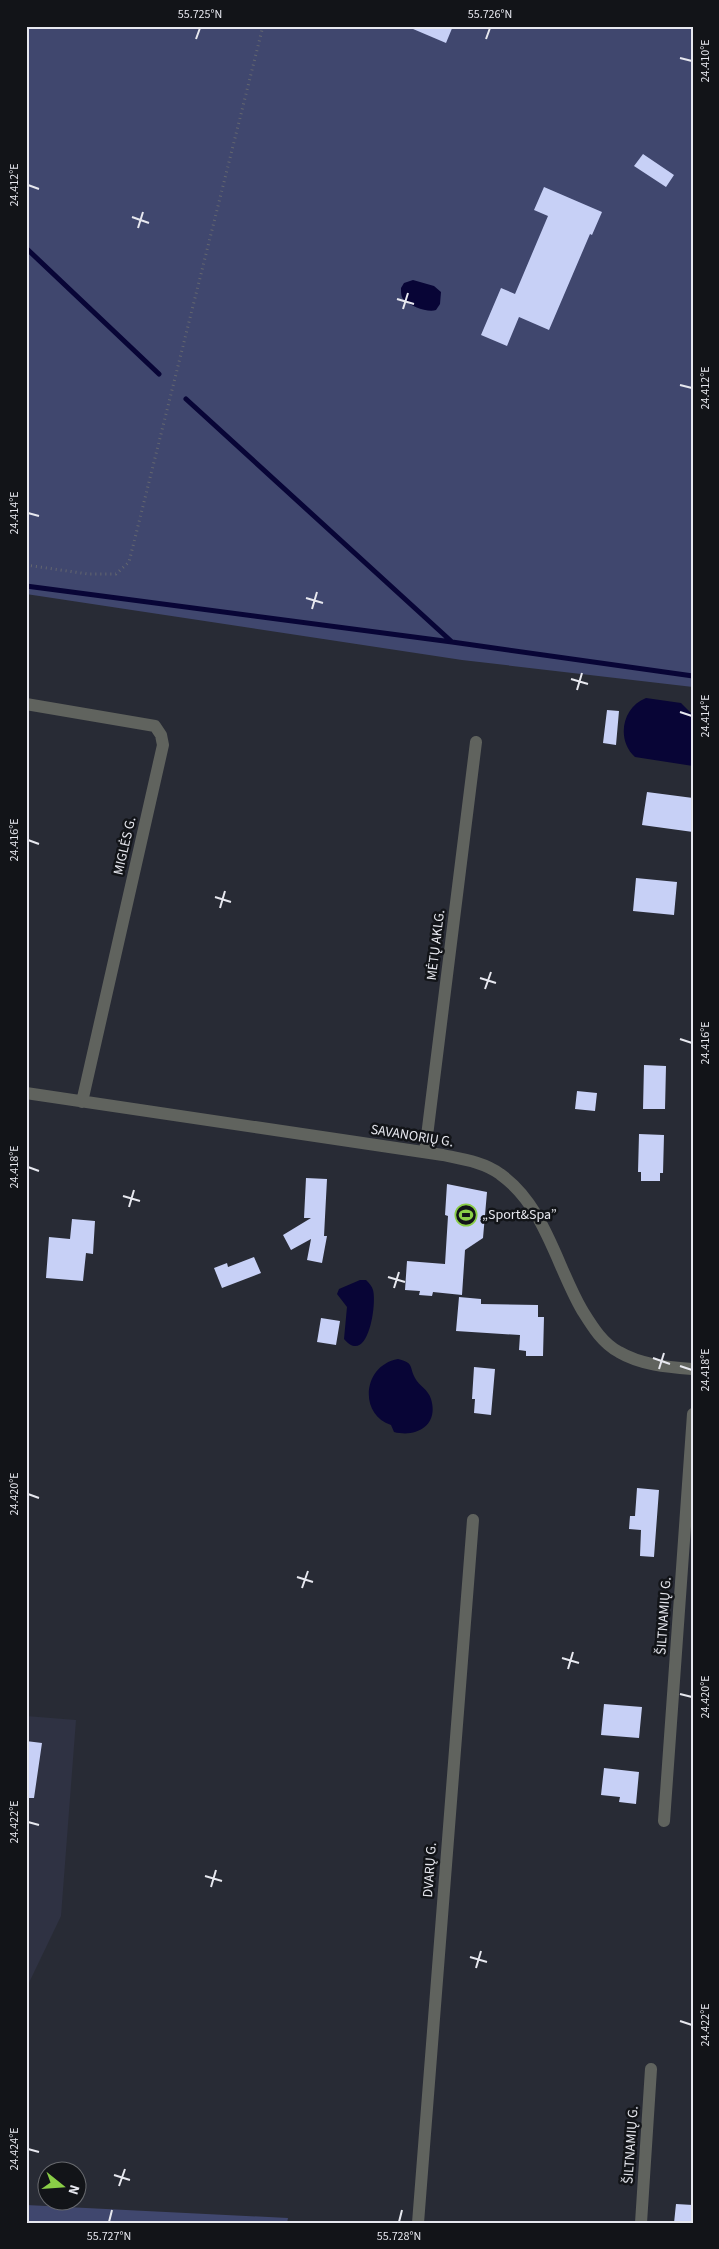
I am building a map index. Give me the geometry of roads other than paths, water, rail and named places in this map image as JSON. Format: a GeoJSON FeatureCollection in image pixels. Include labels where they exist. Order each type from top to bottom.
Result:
{"type":"FeatureCollection","features":[{"type":"Feature","properties":{"kind":"street","name":"MIGLĖS G."},"geometry":{"type":"LineString","coordinates":[[26,704],[155,726],[161,735],[163,745],[82,1102]]}},
{"type":"Feature","properties":{"kind":"street","name":"MĖTŲ AKLG."},"geometry":{"type":"LineString","coordinates":[[425,1152],[476,742]]}},
{"type":"Feature","properties":{"kind":"street","name":"SAVANORIŲ G."},"geometry":{"type":"LineString","coordinates":[[26,1093],[425,1152],[474,1162],[499,1173],[519,1190],[534,1210],[578,1303],[602,1339],[619,1352],[639,1360],[661,1366],[693,1369]]}},
{"type":"Feature","properties":{"kind":"street","name":"ŠILTNAMIŲ G."},"geometry":{"type":"LineString","coordinates":[[664,1821],[693,1414]]}},
{"type":"Feature","properties":{"kind":"street","name":"DVARŲ G."},"geometry":{"type":"LineString","coordinates":[[418,2223],[473,1520]]}},
{"type":"Feature","properties":{"kind":"street","name":"ŠILTNAMIŲ G."},"geometry":{"type":"LineString","coordinates":[[641,2223],[651,2070]]}},
{"type":"Feature","properties":{"kind":"waterway"},"geometry":{"type":"LineString","coordinates":[[26,248],[159,374]]}},
{"type":"Feature","properties":{"kind":"waterway"},"geometry":{"type":"LineString","coordinates":[[186,399],[452,642],[693,676]]}},
{"type":"Feature","properties":{"kind":"waterway"},"geometry":{"type":"LineString","coordinates":[[26,586],[452,642]]}},
{"type":"Feature","properties":{"kind":"place","name":"„Sport&Spa”"},"geometry":{"type":"Point","coordinates":[466,1215]}}]}
